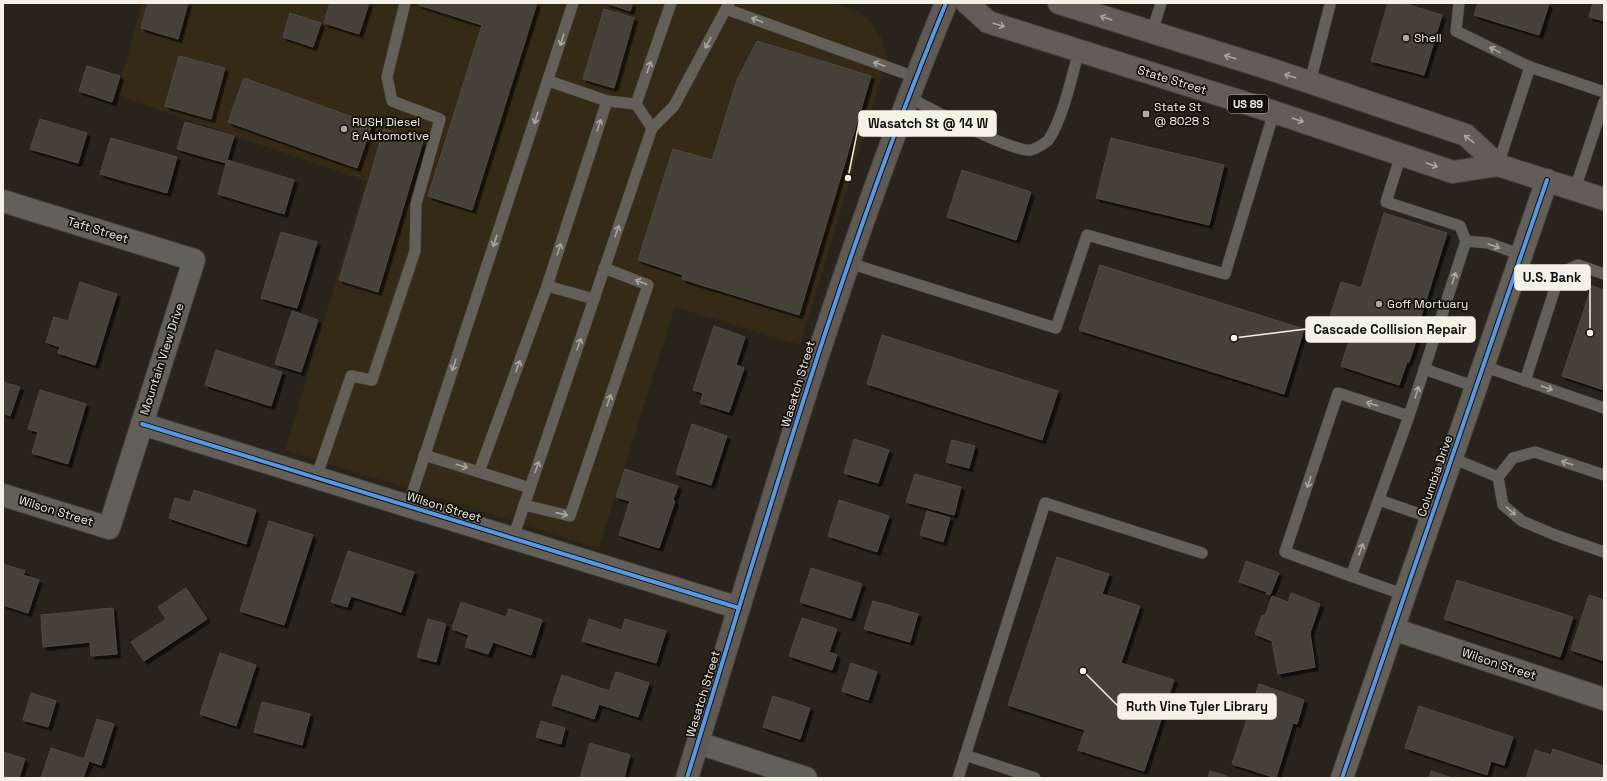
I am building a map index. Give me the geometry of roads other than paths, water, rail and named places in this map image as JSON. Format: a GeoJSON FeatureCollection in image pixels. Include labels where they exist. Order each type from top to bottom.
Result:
{"type":"FeatureCollection","features":[{"type":"Feature","properties":{"kind":"main road","name":"State Street"},"geometry":{"type":"LineString","coordinates":[[967,3],[988,22],[1274,112],[1453,172],[1498,165],[1604,199]]}},
{"type":"Feature","properties":{"kind":"main road","name":"State Street"},"geometry":{"type":"LineString","coordinates":[[1059,3],[1310,82],[1466,135],[1498,165]]}},
{"type":"Feature","properties":{"kind":"street","name":"Wasatch Street"},"geometry":{"type":"LineString","coordinates":[[687,778],[817,356],[908,98],[946,3]]}},
{"type":"Feature","properties":{"kind":"street","name":"Columbia Drive"},"geometry":{"type":"LineString","coordinates":[[1342,778],[1547,180]]}},
{"type":"Feature","properties":{"kind":"street","name":"Taft Street"},"geometry":{"type":"LineString","coordinates":[[3,201],[194,260]]}},
{"type":"Feature","properties":{"kind":"street","name":"Mountain View Drive"},"geometry":{"type":"LineString","coordinates":[[109,528],[194,260]]}},
{"type":"Feature","properties":{"kind":"street","name":"Wilson Street"},"geometry":{"type":"LineString","coordinates":[[142,424],[739,608]]}},
{"type":"Feature","properties":{"kind":"street","name":"Wilson Street"},"geometry":{"type":"LineString","coordinates":[[3,495],[109,528]]}},
{"type":"Feature","properties":{"kind":"street","name":"Wilson Street"},"geometry":{"type":"LineString","coordinates":[[1393,629],[1604,699]]}},
{"type":"Feature","properties":{"kind":"street"},"geometry":{"type":"LineString","coordinates":[[698,743],[806,778]]}},
{"type":"Feature","properties":{"kind":"lane"},"geometry":{"type":"LineString","coordinates":[[316,478],[351,376],[372,380],[415,251],[416,204],[440,119],[392,101],[387,77],[405,3]]}},
{"type":"Feature","properties":{"kind":"lane"},"geometry":{"type":"LineString","coordinates":[[408,506],[549,81],[573,3]]}},
{"type":"Feature","properties":{"kind":"lane"},"geometry":{"type":"LineString","coordinates":[[636,104],[671,3]]}},
{"type":"Feature","properties":{"kind":"lane"},"geometry":{"type":"LineString","coordinates":[[1152,32],[1161,3]]}},
{"type":"Feature","properties":{"kind":"lane"},"geometry":{"type":"LineString","coordinates":[[1459,3],[1456,31],[1530,67],[1604,92]]}},
{"type":"Feature","properties":{"kind":"lane"},"geometry":{"type":"LineString","coordinates":[[1310,82],[1328,4]]}},
{"type":"Feature","properties":{"kind":"lane"},"geometry":{"type":"LineString","coordinates":[[513,538],[652,128],[674,106],[728,6],[916,77]]}},
{"type":"Feature","properties":{"kind":"lane"},"geometry":{"type":"LineString","coordinates":[[908,98],[973,129],[1016,147],[1031,150],[1048,141],[1059,118],[1080,50]]}},
{"type":"Feature","properties":{"kind":"lane"},"geometry":{"type":"LineString","coordinates":[[1498,165],[1530,67]]}},
{"type":"Feature","properties":{"kind":"lane"},"geometry":{"type":"LineString","coordinates":[[549,81],[607,101],[636,104]]}},
{"type":"Feature","properties":{"kind":"lane"},"geometry":{"type":"LineString","coordinates":[[479,472],[547,286],[607,101]]}},
{"type":"Feature","properties":{"kind":"lane"},"geometry":{"type":"LineString","coordinates":[[1575,189],[1604,102]]}},
{"type":"Feature","properties":{"kind":"lane"},"geometry":{"type":"LineString","coordinates":[[636,104],[652,128]]}},
{"type":"Feature","properties":{"kind":"lane"},"geometry":{"type":"LineString","coordinates":[[849,263],[1056,328],[1087,235],[1225,274],[1274,112]]}},
{"type":"Feature","properties":{"kind":"lane"},"geometry":{"type":"LineString","coordinates":[[1351,576],[1409,416],[1466,241],[1460,226],[1386,202],[1401,155]]}},
{"type":"Feature","properties":{"kind":"lane"},"geometry":{"type":"LineString","coordinates":[[1466,241],[1488,243],[1519,262],[1557,282]]}},
{"type":"Feature","properties":{"kind":"lane"},"geometry":{"type":"LineString","coordinates":[[1525,380],[1560,274],[1578,265],[1604,274]]}},
{"type":"Feature","properties":{"kind":"lane"},"geometry":{"type":"LineString","coordinates":[[524,505],[570,516],[643,300],[648,285],[604,268]]}},
{"type":"Feature","properties":{"kind":"lane"},"geometry":{"type":"LineString","coordinates":[[547,286],[594,299]]}},
{"type":"Feature","properties":{"kind":"lane"},"geometry":{"type":"LineString","coordinates":[[1483,366],[1604,408]]}},
{"type":"Feature","properties":{"kind":"lane"},"geometry":{"type":"LineString","coordinates":[[1424,369],[1476,387]]}},
{"type":"Feature","properties":{"kind":"lane"},"geometry":{"type":"LineString","coordinates":[[1405,595],[1285,552],[1338,392],[1409,416]]}},
{"type":"Feature","properties":{"kind":"lane"},"geometry":{"type":"LineString","coordinates":[[1604,475],[1535,452],[1513,458],[1498,476],[1503,505],[1522,521],[1554,535],[1604,552]]}},
{"type":"Feature","properties":{"kind":"lane"},"geometry":{"type":"LineString","coordinates":[[424,455],[530,488]]}},
{"type":"Feature","properties":{"kind":"lane"},"geometry":{"type":"LineString","coordinates":[[1452,458],[1498,476]]}},
{"type":"Feature","properties":{"kind":"lane"},"geometry":{"type":"LineString","coordinates":[[1379,500],[1431,518]]}},
{"type":"Feature","properties":{"kind":"lane"},"geometry":{"type":"LineString","coordinates":[[958,778],[1046,503],[1202,553]]}},
{"type":"Feature","properties":{"kind":"lane"},"geometry":{"type":"LineString","coordinates":[[965,755],[1035,778]]}},
{"type":"Feature","properties":{"kind":"place","name":"Shell"},"geometry":{"type":"Point","coordinates":[1406,38]}},
{"type":"Feature","properties":{"kind":"place","name":"State St @ 8028 S"},"geometry":{"type":"Point","coordinates":[1146,114]}},
{"type":"Feature","properties":{"kind":"place","name":"RUSH Diesel & Automotive"},"geometry":{"type":"Point","coordinates":[344,129]}},
{"type":"Feature","properties":{"kind":"place","name":"Wasatch St @ 14 W"},"geometry":{"type":"Point","coordinates":[848,178]}},
{"type":"Feature","properties":{"kind":"place","name":"Goff Mortuary"},"geometry":{"type":"Point","coordinates":[1379,304]}},
{"type":"Feature","properties":{"kind":"place","name":"U.S. Bank"},"geometry":{"type":"Point","coordinates":[1590,333]}},
{"type":"Feature","properties":{"kind":"place","name":"Cascade Collision Repair"},"geometry":{"type":"Point","coordinates":[1234,338]}},
{"type":"Feature","properties":{"kind":"place","name":"Ruth Vine Tyler Library"},"geometry":{"type":"Point","coordinates":[1083,671]}}]}
